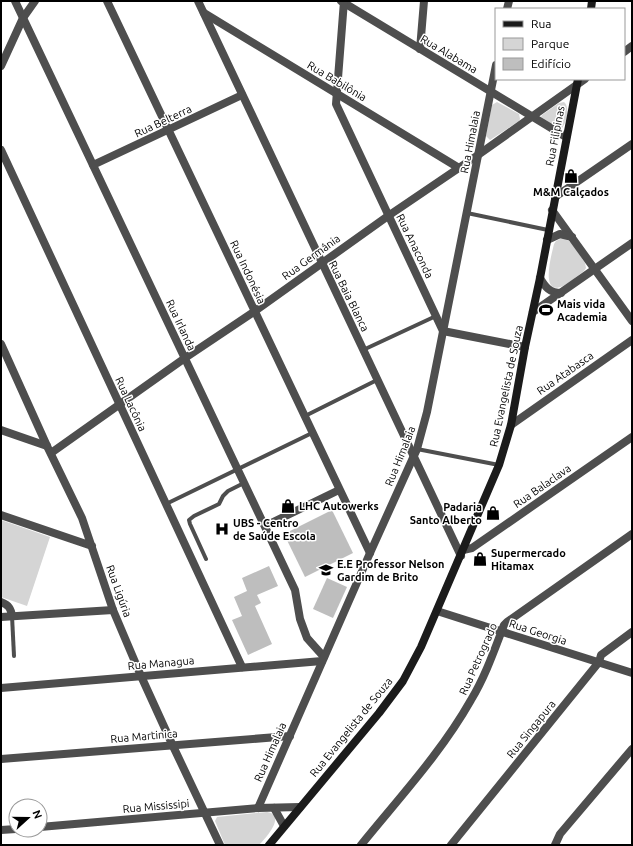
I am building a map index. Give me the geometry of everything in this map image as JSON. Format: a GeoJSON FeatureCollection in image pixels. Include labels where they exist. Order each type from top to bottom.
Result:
{"type":"FeatureCollection","features":[{"type":"Feature","properties":{"kind":"main road","name":"Rua Filipinas"},"geometry":{"type":"LineString","coordinates":[[555,197],[577,82]]}},
{"type":"Feature","properties":{"kind":"main road","name":"Rua Evangelista de Souza"},"geometry":{"type":"LineString","coordinates":[[269,845],[380,713],[403,681],[421,647],[437,611],[499,465],[511,425],[555,197]]}},
{"type":"Feature","properties":{"kind":"street","name":"Rua Irlanda"},"geometry":{"type":"LineString","coordinates":[[15,1],[295,590],[300,619],[307,638],[323,659]]}},
{"type":"Feature","properties":{"kind":"street"},"geometry":{"type":"LineString","coordinates":[[1,66],[23,18],[35,1]]}},
{"type":"Feature","properties":{"kind":"street","name":"Rua Indonésia"},"geometry":{"type":"LineString","coordinates":[[107,1],[370,553]]}},
{"type":"Feature","properties":{"kind":"street","name":"Rua Baia Blanca"},"geometry":{"type":"LineString","coordinates":[[198,1],[321,263],[377,380],[415,453],[462,553]]}},
{"type":"Feature","properties":{"kind":"street"},"geometry":{"type":"LineString","coordinates":[[420,49],[424,1]]}},
{"type":"Feature","properties":{"kind":"street","name":"Rua Alabama"},"geometry":{"type":"LineString","coordinates":[[343,2],[566,137]]}},
{"type":"Feature","properties":{"kind":"street","name":"Rua Anaconda"},"geometry":{"type":"LineString","coordinates":[[343,2],[336,93],[336,104],[339,114],[443,331]]}},
{"type":"Feature","properties":{"kind":"street","name":"Rua Babilônia"},"geometry":{"type":"LineString","coordinates":[[203,13],[459,168]]}},
{"type":"Feature","properties":{"kind":"street","name":"Rua Himalaia"},"geometry":{"type":"LineString","coordinates":[[258,808],[415,453],[427,412],[495,71]]}},
{"type":"Feature","properties":{"kind":"street","name":"Rua Germânia"},"geometry":{"type":"LineString","coordinates":[[49,450],[255,311],[388,216],[532,117],[577,82]]}},
{"type":"Feature","properties":{"kind":"street","name":"Rua Belterra"},"geometry":{"type":"LineString","coordinates":[[93,165],[242,96]]}},
{"type":"Feature","properties":{"kind":"street"},"geometry":{"type":"LineString","coordinates":[[555,197],[632,144]]}},
{"type":"Feature","properties":{"kind":"street","name":"Rua Lacônia"},"geometry":{"type":"LineString","coordinates":[[1,150],[242,667]]}},
{"type":"Feature","properties":{"kind":"street"},"geometry":{"type":"LineString","coordinates":[[558,178],[564,185],[572,185]]}},
{"type":"Feature","properties":{"kind":"street"},"geometry":{"type":"LineString","coordinates":[[552,210],[632,321]]}},
{"type":"Feature","properties":{"kind":"street"},"geometry":{"type":"LineString","coordinates":[[547,240],[560,234],[572,237]]}},
{"type":"Feature","properties":{"kind":"street"},"geometry":{"type":"LineString","coordinates":[[533,312],[632,243]]}},
{"type":"Feature","properties":{"kind":"street"},"geometry":{"type":"LineString","coordinates":[[540,278],[550,290],[556,293],[561,293]]}},
{"type":"Feature","properties":{"kind":"street"},"geometry":{"type":"LineString","coordinates":[[443,331],[525,347]]}},
{"type":"Feature","properties":{"kind":"street","name":"Rua Atabasca"},"geometry":{"type":"LineString","coordinates":[[511,425],[632,340]]}},
{"type":"Feature","properties":{"kind":"street","name":"Rua Ligúria"},"geometry":{"type":"LineString","coordinates":[[1,344],[49,450],[82,518],[113,610],[140,676],[220,845]]}},
{"type":"Feature","properties":{"kind":"street"},"geometry":{"type":"LineString","coordinates":[[1,430],[49,450]]}},
{"type":"Feature","properties":{"kind":"street","name":"Rua Balaclava"},"geometry":{"type":"LineString","coordinates":[[462,553],[472,548],[632,437]]}},
{"type":"Feature","properties":{"kind":"street"},"geometry":{"type":"LineString","coordinates":[[265,526],[339,490]]}},
{"type":"Feature","properties":{"kind":"street"},"geometry":{"type":"LineString","coordinates":[[1,516],[92,546]]}},
{"type":"Feature","properties":{"kind":"street","name":"Rua Petrogrado"},"geometry":{"type":"LineString","coordinates":[[361,845],[444,744],[485,674],[507,622],[632,534]]}},
{"type":"Feature","properties":{"kind":"street"},"geometry":{"type":"LineString","coordinates":[[1,602],[10,608],[12,616]]}},
{"type":"Feature","properties":{"kind":"street"},"geometry":{"type":"LineString","coordinates":[[1,617],[113,610]]}},
{"type":"Feature","properties":{"kind":"street","name":"Rua Georgia"},"geometry":{"type":"LineString","coordinates":[[437,611],[632,673]]}},
{"type":"Feature","properties":{"kind":"street","name":"Rua Singapura"},"geometry":{"type":"LineString","coordinates":[[450,845],[599,662],[601,655],[632,632]]}},
{"type":"Feature","properties":{"kind":"street","name":"Rua Managua"},"geometry":{"type":"LineString","coordinates":[[1,688],[323,659]]}},
{"type":"Feature","properties":{"kind":"street","name":"Rua Martinica"},"geometry":{"type":"LineString","coordinates":[[1,759],[172,744],[290,736]]}},
{"type":"Feature","properties":{"kind":"street"},"geometry":{"type":"LineString","coordinates":[[555,845],[560,834],[632,749]]}},
{"type":"Feature","properties":{"kind":"street","name":"Rua Mississipi"},"geometry":{"type":"LineString","coordinates":[[48,826],[258,808],[300,807]]}},
{"type":"Feature","properties":{"kind":"street"},"geometry":{"type":"LineString","coordinates":[[274,808],[284,826]]}},
{"type":"Feature","properties":{"kind":"lane"},"geometry":{"type":"LineString","coordinates":[[467,213],[548,230]]}},
{"type":"Feature","properties":{"kind":"lane"},"geometry":{"type":"LineString","coordinates":[[363,350],[436,316]]}},
{"type":"Feature","properties":{"kind":"lane"},"geometry":{"type":"LineString","coordinates":[[304,416],[377,380]]}},
{"type":"Feature","properties":{"kind":"lane"},"geometry":{"type":"LineString","coordinates":[[166,504],[312,433]]}},
{"type":"Feature","properties":{"kind":"lane"},"geometry":{"type":"LineString","coordinates":[[415,453],[499,465]]}},
{"type":"Feature","properties":{"kind":"lane"},"geometry":{"type":"LineString","coordinates":[[206,559],[190,524],[190,520],[194,516],[219,504],[223,496],[228,491],[244,483]]}},
{"type":"Feature","properties":{"kind":"lane"},"geometry":{"type":"LineString","coordinates":[[12,616],[14,656]]}},
{"type":"Feature","properties":{"kind":"green space"},"geometry":{"type":"Polygon","coordinates":[[[497,102],[519,114],[520,119],[490,140],[486,136],[492,105],[497,102]]]}},
{"type":"Feature","properties":{"kind":"green space"},"geometry":{"type":"Polygon","coordinates":[[[564,102],[567,107],[567,115],[562,128],[558,128],[541,117],[559,103],[564,102]]]}},
{"type":"Feature","properties":{"kind":"green space"},"geometry":{"type":"Polygon","coordinates":[[[562,238],[571,242],[585,263],[586,268],[563,286],[556,288],[551,285],[549,280],[549,272],[554,244],[562,238]]]}},
{"type":"Feature","properties":{"kind":"green space"},"geometry":{"type":"Polygon","coordinates":[[[1,520],[50,537],[27,606],[1,597],[1,520]]]}},
{"type":"Feature","properties":{"kind":"green space"},"geometry":{"type":"Polygon","coordinates":[[[267,812],[273,814],[275,822],[266,838],[259,845],[225,845],[215,821],[217,817],[267,812]]]}},
{"type":"Feature","properties":{"kind":"building"},"geometry":{"type":"Polygon","coordinates":[[[332,510],[353,553],[305,577],[284,534],[332,510]]]}},
{"type":"Feature","properties":{"kind":"building"},"geometry":{"type":"Polygon","coordinates":[[[269,566],[278,586],[257,595],[261,603],[255,606],[272,644],[248,655],[232,620],[242,616],[234,597],[247,591],[242,578],[269,566]]]}},
{"type":"Feature","properties":{"kind":"building"},"geometry":{"type":"Polygon","coordinates":[[[327,578],[347,587],[333,618],[313,609],[327,578]]]}},
{"type":"Feature","properties":{"kind":"place","name":"M&M Calçados"},"geometry":{"type":"Point","coordinates":[571,176]}},
{"type":"Feature","properties":{"kind":"place","name":"Mais vida Academia"},"geometry":{"type":"Point","coordinates":[546,310]}},
{"type":"Feature","properties":{"kind":"place","name":"LHC Autowerks"},"geometry":{"type":"Point","coordinates":[288,506]}},
{"type":"Feature","properties":{"kind":"place","name":"Padaria Santo Alberto"},"geometry":{"type":"Point","coordinates":[493,513]}},
{"type":"Feature","properties":{"kind":"place","name":"UBS - Centro de Saúde Escola"},"geometry":{"type":"Point","coordinates":[222,529]}},
{"type":"Feature","properties":{"kind":"place","name":"Supermercado Hitamax"},"geometry":{"type":"Point","coordinates":[480,559]}},
{"type":"Feature","properties":{"kind":"place","name":"E.E Professor Nelson Gardim de Brito"},"geometry":{"type":"Point","coordinates":[326,570]}}]}
